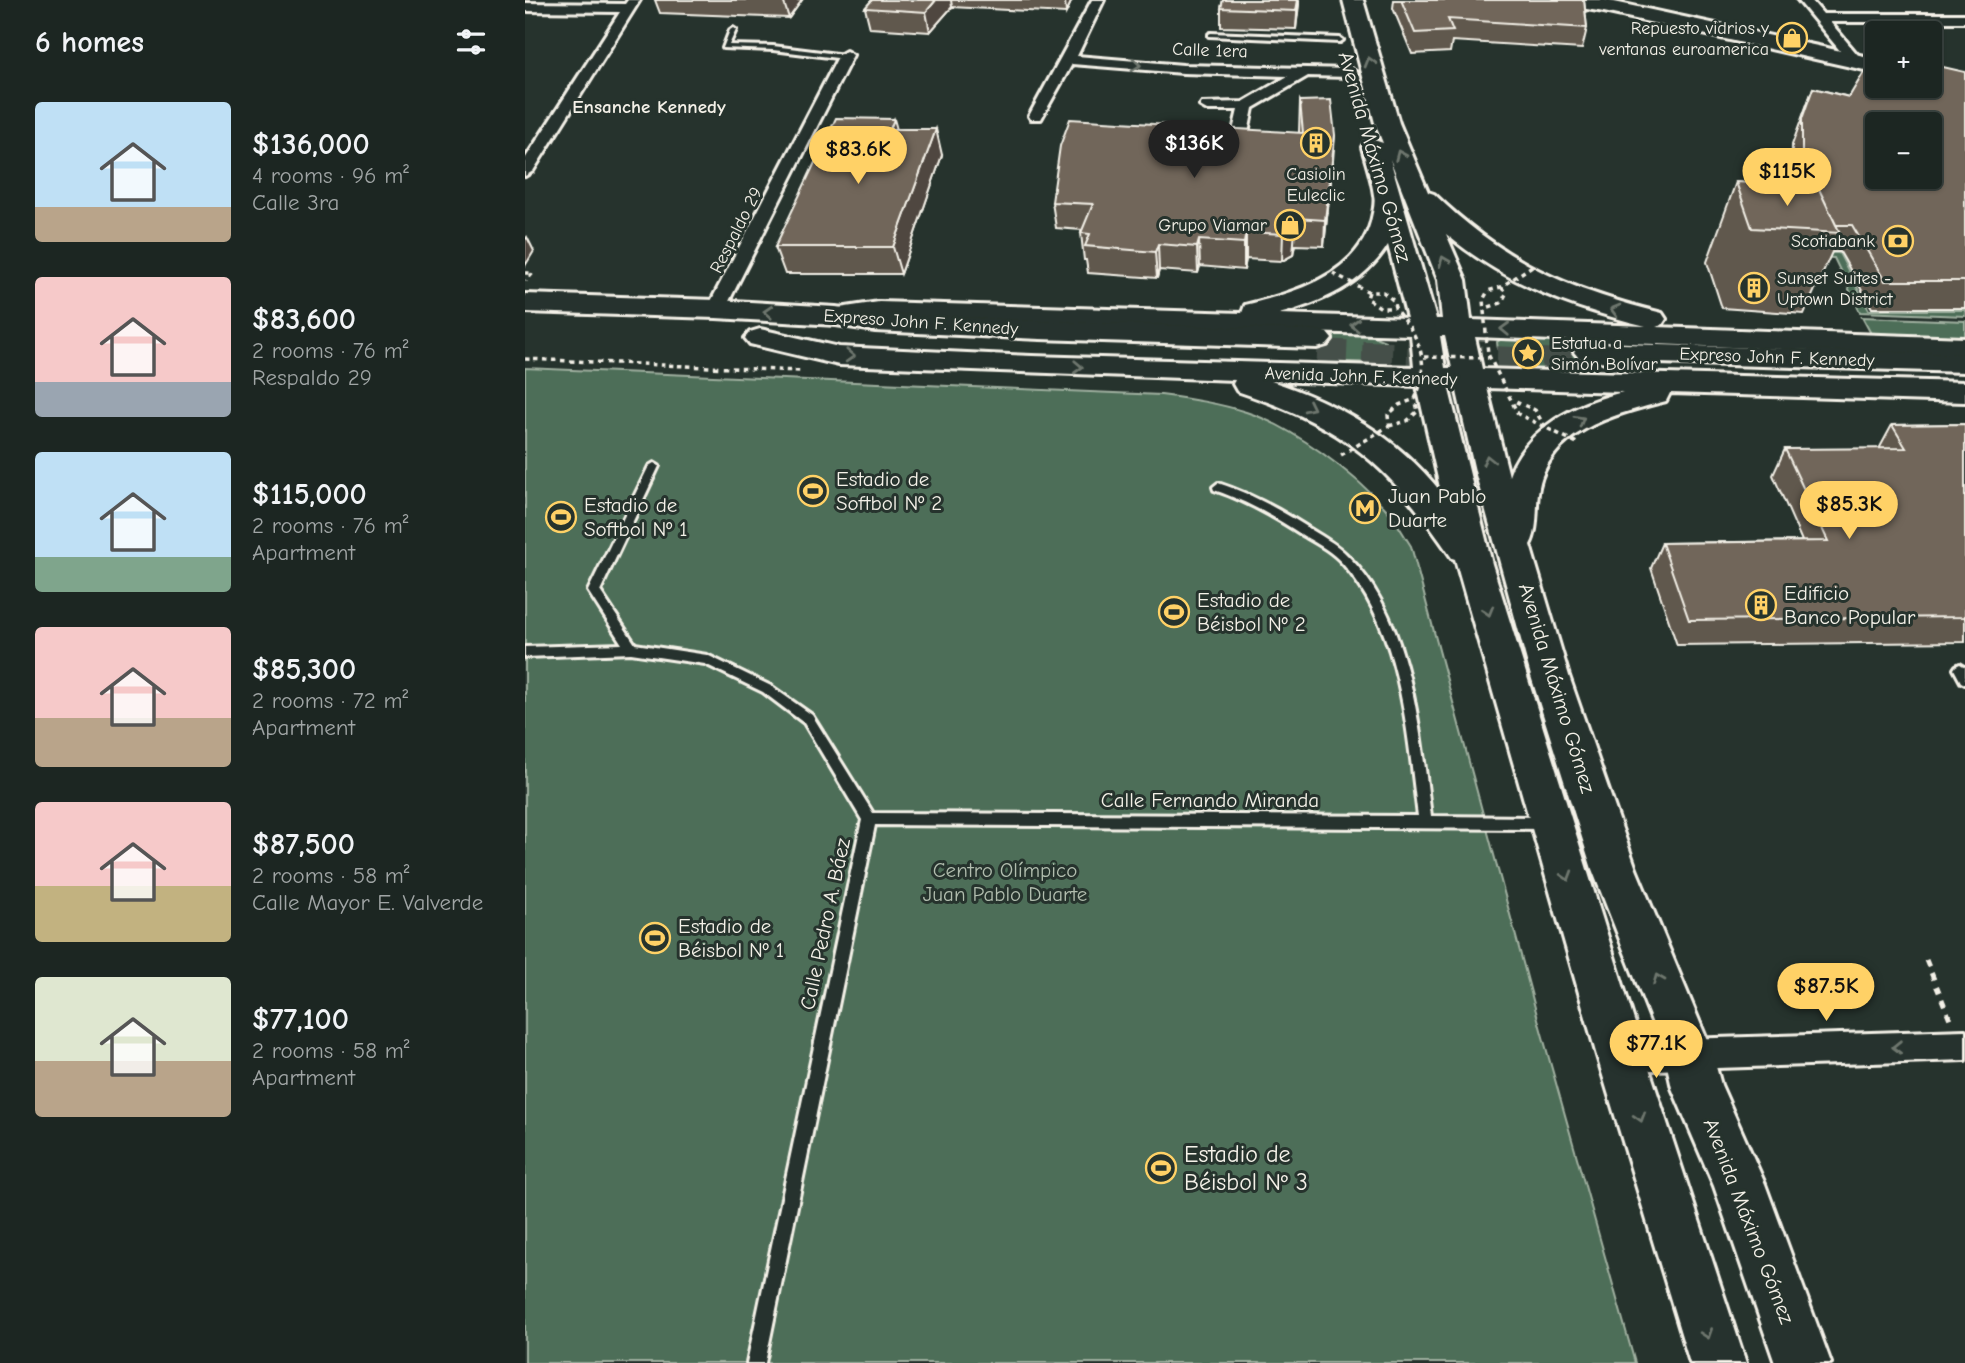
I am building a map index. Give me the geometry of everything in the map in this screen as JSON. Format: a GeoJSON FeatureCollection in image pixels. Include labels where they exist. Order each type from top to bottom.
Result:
{"type":"FeatureCollection","features":[{"type":"Feature","properties":{"kind":"main road"},"geometry":{"type":"LineString","coordinates":[[1572,0],[1865,63]]}},
{"type":"Feature","properties":{"kind":"main road","name":"Avenida Máximo Gómez"},"geometry":{"type":"LineString","coordinates":[[1343,7],[1340,40],[1351,73],[1401,190],[1452,280],[1458,328],[1446,374],[1475,564],[1621,1056],[1718,1363]]}},
{"type":"Feature","properties":{"kind":"main road","name":"Avenida Máximo Gómez"},"geometry":{"type":"LineString","coordinates":[[1343,7],[1387,123],[1424,327],[1491,471],[1550,676],[1614,869],[1688,1052],[1697,1088],[1739,1184],[1803,1363]]}},
{"type":"Feature","properties":{"kind":"main road"},"geometry":{"type":"LineString","coordinates":[[1164,320],[1229,316],[1272,308],[1302,298],[1349,272],[1372,249],[1401,190],[1472,243],[1526,278],[1604,307],[1753,339]]}},
{"type":"Feature","properties":{"kind":"main road","name":"Expreso John F. Kennedy"},"geometry":{"type":"LineString","coordinates":[[525,330],[760,338],[859,334],[1317,347],[875,322],[836,316],[716,310],[526,291]]}},
{"type":"Feature","properties":{"kind":"main road"},"geometry":{"type":"LineString","coordinates":[[836,316],[879,311],[1458,328],[1965,347]]}},
{"type":"Feature","properties":{"kind":"main road","name":"Avenida John F. Kennedy"},"geometry":{"type":"LineString","coordinates":[[760,338],[839,356],[1965,393]]}},
{"type":"Feature","properties":{"kind":"main road","name":"Expreso John F. Kennedy"},"geometry":{"type":"LineString","coordinates":[[1965,362],[1590,359],[1965,377]]}},
{"type":"Feature","properties":{"kind":"main road"},"geometry":{"type":"LineString","coordinates":[[1174,369],[1243,382],[1291,398],[1342,423],[1375,444],[1418,488],[1475,564]]}},
{"type":"Feature","properties":{"kind":"main road"},"geometry":{"type":"LineString","coordinates":[[1517,561],[1517,507],[1528,467],[1557,433],[1598,410],[1636,397],[1685,388],[1772,386]]}},
{"type":"Feature","properties":{"kind":"street"},"geometry":{"type":"LineString","coordinates":[[1036,116],[1069,59],[1098,0]]}},
{"type":"Feature","properties":{"kind":"street"},"geometry":{"type":"LineString","coordinates":[[1804,0],[1856,61]]}},
{"type":"Feature","properties":{"kind":"street"},"geometry":{"type":"LineString","coordinates":[[525,7],[631,4]]}},
{"type":"Feature","properties":{"kind":"street"},"geometry":{"type":"LineString","coordinates":[[525,171],[631,4]]}},
{"type":"Feature","properties":{"kind":"street"},"geometry":{"type":"LineString","coordinates":[[1820,18],[1965,18]]}},
{"type":"Feature","properties":{"kind":"street","name":"Respaldo 29"},"geometry":{"type":"LineString","coordinates":[[716,310],[846,56]]}},
{"type":"Feature","properties":{"kind":"street","name":"Calle 1era"},"geometry":{"type":"LineString","coordinates":[[1069,59],[1183,69],[1351,73]]}},
{"type":"Feature","properties":{"kind":"street"},"geometry":{"type":"LineString","coordinates":[[1207,106],[1246,106],[1303,72]]}},
{"type":"Feature","properties":{"kind":"street"},"geometry":{"type":"LineString","coordinates":[[1197,135],[1234,136],[1240,133],[1246,106]]}},
{"type":"Feature","properties":{"kind":"street"},"geometry":{"type":"LineString","coordinates":[[1621,1056],[1963,1045]]}},
{"type":"Feature","properties":{"kind":"lane"},"geometry":{"type":"LineString","coordinates":[[733,30],[725,47],[773,48],[796,53],[846,56]]}},
{"type":"Feature","properties":{"kind":"lane"},"geometry":{"type":"LineString","coordinates":[[1211,35],[1340,40]]}},
{"type":"Feature","properties":{"kind":"lane"},"geometry":{"type":"LineString","coordinates":[[631,648],[594,591],[654,466]]}},
{"type":"Feature","properties":{"kind":"lane"},"geometry":{"type":"LineString","coordinates":[[1219,487],[1266,506],[1338,553],[1355,570],[1397,651],[1425,822]]}},
{"type":"Feature","properties":{"kind":"lane","name":"Calle Pedro A. Báez"},"geometry":{"type":"LineString","coordinates":[[525,652],[631,648],[707,660],[767,689],[808,719],[869,819],[756,1363]]}},
{"type":"Feature","properties":{"kind":"lane","name":"Calle Fernando Miranda"},"geometry":{"type":"LineString","coordinates":[[869,819],[1551,823]]}},
{"type":"Feature","properties":{"kind":"path"},"geometry":{"type":"LineString","coordinates":[[1389,426],[1388,415],[1446,374],[1484,339],[1488,308],[1483,300],[1488,291],[1501,287],[1532,266]]}},
{"type":"Feature","properties":{"kind":"path"},"geometry":{"type":"LineString","coordinates":[[525,273],[533,273],[526,291]]}},
{"type":"Feature","properties":{"kind":"path"},"geometry":{"type":"LineString","coordinates":[[1333,273],[1369,292],[1383,292],[1394,300],[1394,308],[1446,374],[1503,387],[1516,402],[1518,414],[1527,422],[1545,427],[1579,444]]}},
{"type":"Feature","properties":{"kind":"path"},"geometry":{"type":"LineString","coordinates":[[1488,308],[1501,303],[1506,294],[1501,287]]}},
{"type":"Feature","properties":{"kind":"path"},"geometry":{"type":"LineString","coordinates":[[1369,292],[1367,298],[1381,308],[1394,308]]}},
{"type":"Feature","properties":{"kind":"path"},"geometry":{"type":"LineString","coordinates":[[525,359],[806,371],[839,356]]}},
{"type":"Feature","properties":{"kind":"path"},"geometry":{"type":"LineString","coordinates":[[1341,455],[1389,426],[1407,422],[1446,374]]}},
{"type":"Feature","properties":{"kind":"path"},"geometry":{"type":"LineString","coordinates":[[1516,402],[1532,407],[1542,416],[1545,427]]}},
{"type":"Feature","properties":{"kind":"path"},"geometry":{"type":"LineString","coordinates":[[1926,960],[1963,1045]]}},
{"type":"Feature","properties":{"kind":"green space"},"geometry":{"type":"Polygon","coordinates":[[[1810,253],[1839,253],[1869,310],[1965,310],[1965,316],[1860,312],[1834,258],[1813,257],[1810,253]]]}},
{"type":"Feature","properties":{"kind":"green space"},"geometry":{"type":"Polygon","coordinates":[[[1862,317],[1965,321],[1965,344],[1875,341],[1862,317]]]}},
{"type":"Feature","properties":{"kind":"green space"},"geometry":{"type":"Polygon","coordinates":[[[1322,332],[1368,334],[1385,341],[1386,354],[1378,363],[1321,361],[1322,332]]]}},
{"type":"Feature","properties":{"kind":"green space"},"geometry":{"type":"Polygon","coordinates":[[[1506,336],[1585,339],[1595,370],[1536,370],[1521,367],[1500,354],[1497,342],[1506,336]]]}},
{"type":"Feature","properties":{"kind":"green space","name":"Centro Olímpico Juan Pablo Duarte"},"geometry":{"type":"Polygon","coordinates":[[[525,368],[1161,395],[1225,406],[1264,419],[1303,440],[1358,481],[1390,514],[1411,546],[1541,1030],[1635,1363],[525,1363],[525,368]]]}},
{"type":"Feature","properties":{"kind":"building"},"geometry":{"type":"Polygon","coordinates":[[[872,0],[936,0],[926,12],[865,8],[872,0]]]}},
{"type":"Feature","properties":{"kind":"building"},"geometry":{"type":"Polygon","coordinates":[[[1223,0],[1298,0],[1296,11],[1221,8],[1223,0]]]}},
{"type":"Feature","properties":{"kind":"building"},"geometry":{"type":"Polygon","coordinates":[[[1401,0],[1584,0],[1587,28],[1448,19],[1453,31],[1415,33],[1401,0]]]}},
{"type":"Feature","properties":{"kind":"building"},"geometry":{"type":"Polygon","coordinates":[[[1942,67],[1965,72],[1965,281],[1885,281],[1852,225],[1836,225],[1818,187],[1807,186],[1802,171],[1802,119],[1813,88],[1849,97],[1865,70],[1865,98],[1942,98],[1942,67]]]}},
{"type":"Feature","properties":{"kind":"building"},"geometry":{"type":"Polygon","coordinates":[[[1331,100],[1335,135],[1325,220],[1296,218],[1294,229],[1283,234],[1246,232],[1244,243],[1199,240],[1197,247],[1158,244],[1155,252],[1085,246],[1090,234],[1081,233],[1093,204],[1052,202],[1060,146],[1070,119],[1303,133],[1300,101],[1331,100]]]}},
{"type":"Feature","properties":{"kind":"building"},"geometry":{"type":"Polygon","coordinates":[[[836,118],[894,119],[890,129],[936,129],[893,247],[775,247],[836,118]]]}},
{"type":"Feature","properties":{"kind":"building"},"geometry":{"type":"Polygon","coordinates":[[[1736,182],[1818,187],[1840,233],[1752,228],[1736,182]]]}},
{"type":"Feature","properties":{"kind":"building"},"geometry":{"type":"Polygon","coordinates":[[[1965,424],[1965,617],[1689,620],[1662,543],[1828,541],[1785,449],[1906,448],[1892,425],[1965,424]]]}},
{"type":"Feature","properties":{"kind":"tunnel"},"geometry":{"type":"LineString","coordinates":[[1317,354],[1592,365]]}},
{"type":"Feature","properties":{"kind":"place","name":"Repuesto vidrios y ventanas euroamerica"},"geometry":{"type":"Point","coordinates":[1792,38]}},
{"type":"Feature","properties":{"kind":"place","name":"Casiolin Euleclic"},"geometry":{"type":"Point","coordinates":[1316,143]}},
{"type":"Feature","properties":{"kind":"place","name":"Grupo Viamar"},"geometry":{"type":"Point","coordinates":[1290,225]}},
{"type":"Feature","properties":{"kind":"place","name":"Scotiabank"},"geometry":{"type":"Point","coordinates":[1898,241]}},
{"type":"Feature","properties":{"kind":"place","name":"Sunset Suites - Uptown District"},"geometry":{"type":"Point","coordinates":[1754,288]}},
{"type":"Feature","properties":{"kind":"place","name":"Estatua a Simón Bolívar"},"geometry":{"type":"Point","coordinates":[1528,353]}},
{"type":"Feature","properties":{"kind":"place","name":"Estadio de Softbol Nº 2"},"geometry":{"type":"Point","coordinates":[813,491]}},
{"type":"Feature","properties":{"kind":"place","name":"Juan Pablo Duarte"},"geometry":{"type":"Point","coordinates":[1365,508]}},
{"type":"Feature","properties":{"kind":"place","name":"Estadio de Softbol Nº 1"},"geometry":{"type":"Point","coordinates":[561,517]}},
{"type":"Feature","properties":{"kind":"place","name":"Edificio Banco Popular"},"geometry":{"type":"Point","coordinates":[1761,605]}},
{"type":"Feature","properties":{"kind":"place","name":"Estadio de Béisbol Nº 2"},"geometry":{"type":"Point","coordinates":[1174,612]}},
{"type":"Feature","properties":{"kind":"place","name":"Estadio de Béisbol Nº 1"},"geometry":{"type":"Point","coordinates":[655,938]}},
{"type":"Feature","properties":{"kind":"place","name":"Estadio de Béisbol Nº 3"},"geometry":{"type":"Point","coordinates":[1161,1168]}},
{"type":"Feature","properties":{"kind":"district","name":"Ensanche Kennedy"},"geometry":{"type":"Point","coordinates":[649,106]}}]}
